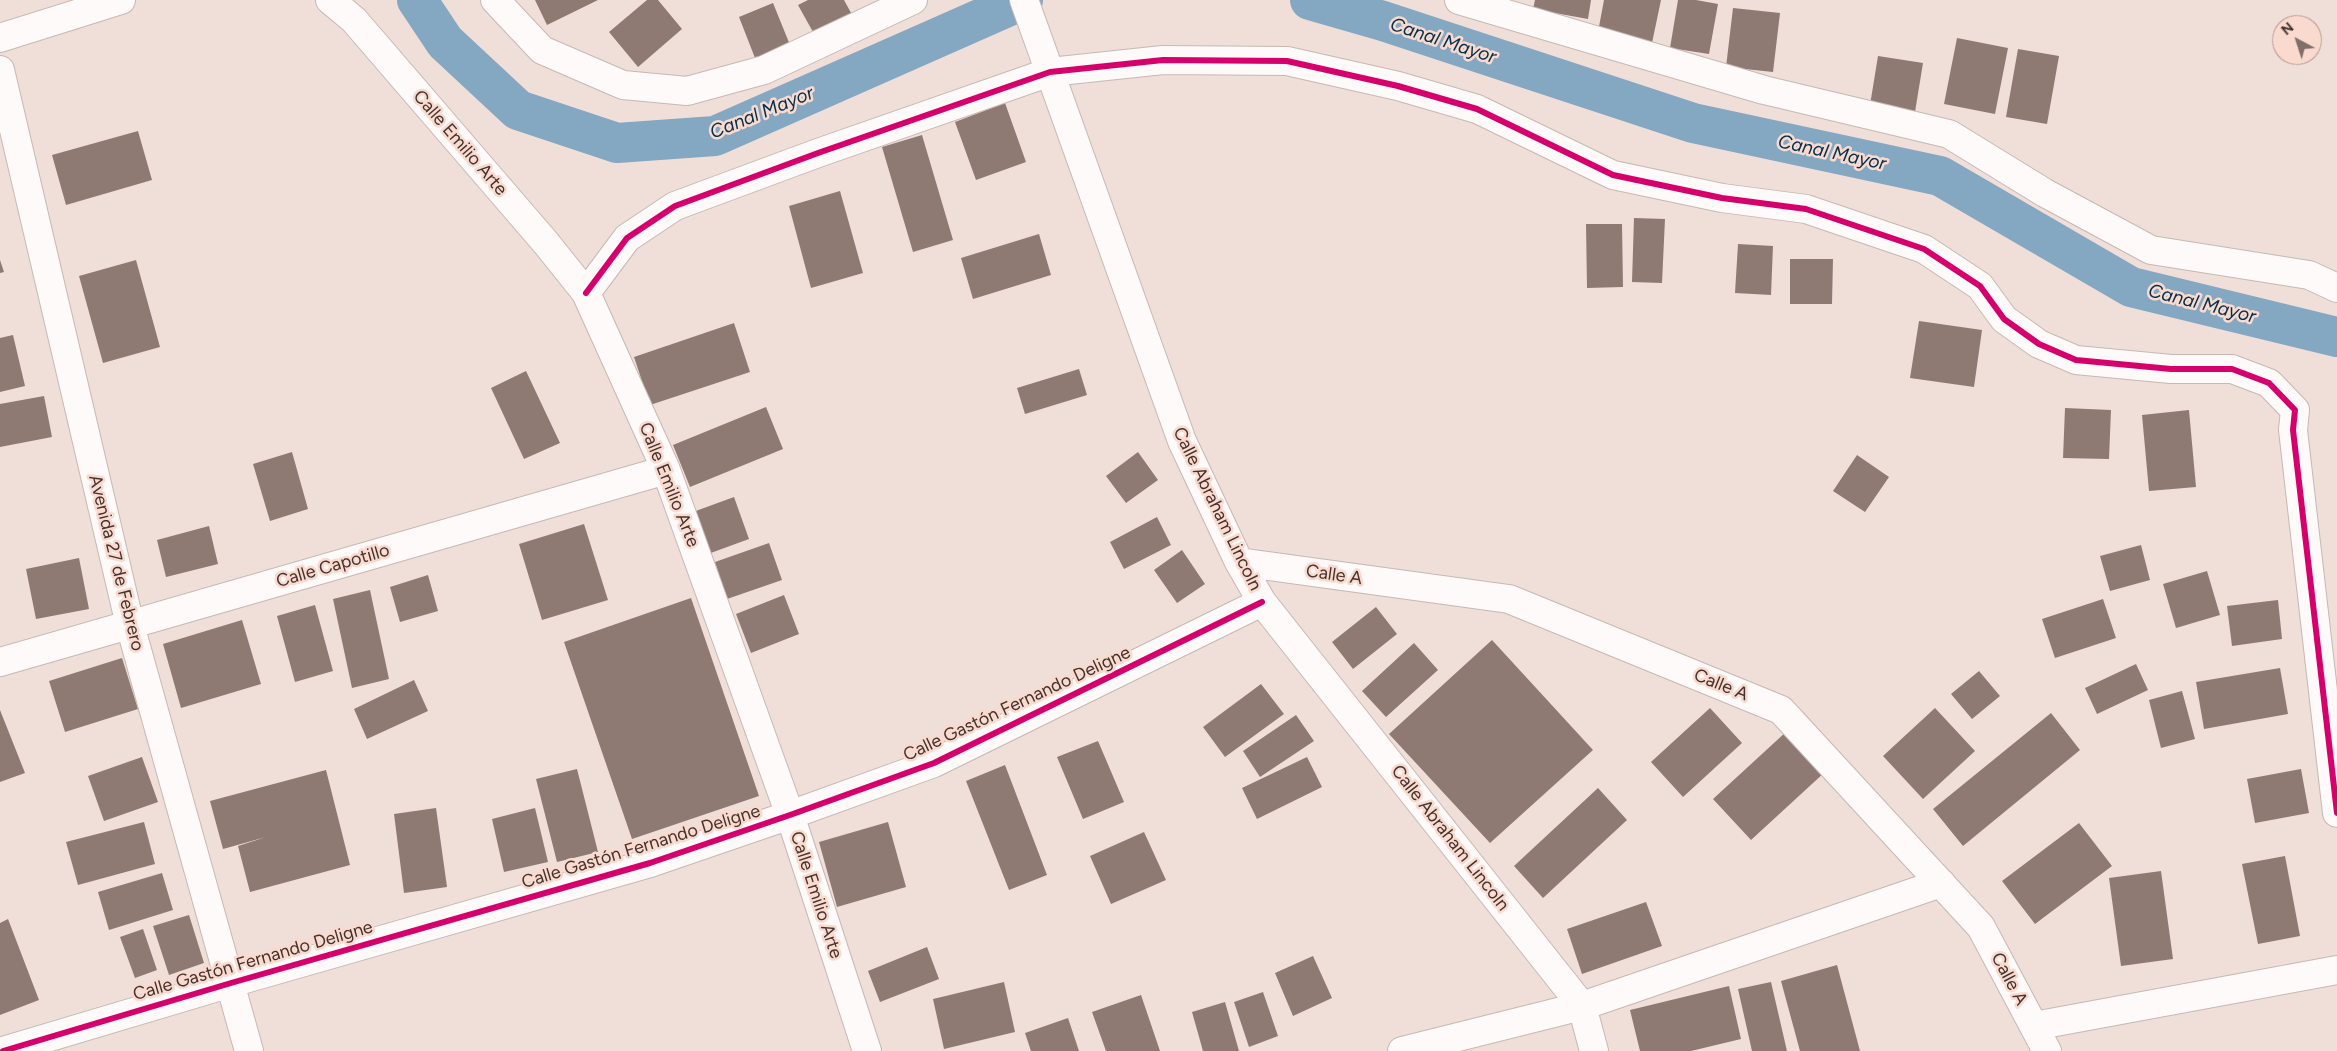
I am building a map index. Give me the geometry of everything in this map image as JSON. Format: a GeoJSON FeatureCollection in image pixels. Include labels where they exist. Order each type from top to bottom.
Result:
{"type":"FeatureCollection","features":[{"type":"Feature","properties":{"kind":"street"},"geometry":{"type":"LineString","coordinates":[[0,38],[121,0]]}},
{"type":"Feature","properties":{"kind":"street","name":"Calle Emilio Arte"},"geometry":{"type":"LineString","coordinates":[[330,0],[354,20],[546,243],[586,293],[666,470],[790,816],[867,1051]]}},
{"type":"Feature","properties":{"kind":"street"},"geometry":{"type":"LineString","coordinates":[[495,0],[542,50],[623,86],[687,91],[764,70],[913,0]]}},
{"type":"Feature","properties":{"kind":"street","name":"Calle Abraham Lincoln"},"geometry":{"type":"LineString","coordinates":[[1024,0],[1182,441],[1239,562],[1262,602],[1582,1006],[1594,1051]]}},
{"type":"Feature","properties":{"kind":"street"},"geometry":{"type":"LineString","coordinates":[[1459,0],[1764,90],[1949,134],[2045,193],[2152,250],[2309,275],[2337,288]]}},
{"type":"Feature","properties":{"kind":"street"},"geometry":{"type":"LineString","coordinates":[[586,293],[627,238],[675,206],[818,153],[1050,72],[1162,60],[1287,61],[1398,86],[1478,109],[1613,175],[1722,198],[1806,209],[1924,249],[1980,286],[2004,319],[2039,344],[2076,360],[2171,369],[2232,369],[2269,383],[2295,410],[2293,430],[2325,607],[2337,813]]}},
{"type":"Feature","properties":{"kind":"street","name":"Avenida 27 de Febrero"},"geometry":{"type":"LineString","coordinates":[[0,70],[130,625],[249,1051]]}},
{"type":"Feature","properties":{"kind":"street","name":"Calle Capotillo"},"geometry":{"type":"LineString","coordinates":[[0,662],[666,470]]}},
{"type":"Feature","properties":{"kind":"street","name":"Calle A"},"geometry":{"type":"LineString","coordinates":[[1239,562],[1509,599],[1782,710],[1981,927],[2047,1051]]}},
{"type":"Feature","properties":{"kind":"street","name":"Calle Gastón Fernando Deligne"},"geometry":{"type":"LineString","coordinates":[[3,1051],[231,983],[650,863],[790,816],[934,763],[1262,602]]}},
{"type":"Feature","properties":{"kind":"street"},"geometry":{"type":"LineString","coordinates":[[1402,1051],[1582,1006],[1941,883]]}},
{"type":"Feature","properties":{"kind":"street"},"geometry":{"type":"LineString","coordinates":[[2034,1026],[2337,970]]}},
{"type":"Feature","properties":{"kind":"building"},"geometry":{"type":"Polygon","coordinates":[[[535,0],[598,0],[547,25],[535,0]]]}},
{"type":"Feature","properties":{"kind":"building"},"geometry":{"type":"Polygon","coordinates":[[[647,0],[658,0],[682,29],[638,67],[609,32],[647,0]]]}},
{"type":"Feature","properties":{"kind":"building"},"geometry":{"type":"Polygon","coordinates":[[[808,0],[844,0],[855,20],[818,41],[798,5],[808,0]]]}},
{"type":"Feature","properties":{"kind":"building"},"geometry":{"type":"Polygon","coordinates":[[[1535,0],[1591,0],[1588,19],[1533,9],[1535,0]]]}},
{"type":"Feature","properties":{"kind":"building"},"geometry":{"type":"Polygon","coordinates":[[[1604,0],[1661,0],[1652,43],[1598,32],[1604,0]]]}},
{"type":"Feature","properties":{"kind":"building"},"geometry":{"type":"Polygon","coordinates":[[[1678,0],[1696,0],[1718,4],[1709,54],[1670,48],[1678,0]]]}},
{"type":"Feature","properties":{"kind":"building"},"geometry":{"type":"Polygon","coordinates":[[[773,3],[790,45],[755,58],[739,17],[773,3]]]}},
{"type":"Feature","properties":{"kind":"building"},"geometry":{"type":"Polygon","coordinates":[[[1733,8],[1780,13],[1773,72],[1726,67],[1733,8]]]}},
{"type":"Feature","properties":{"kind":"building"},"geometry":{"type":"Polygon","coordinates":[[[1957,38],[2008,48],[1995,114],[1944,104],[1957,38]]]}},
{"type":"Feature","properties":{"kind":"building"},"geometry":{"type":"Polygon","coordinates":[[[2018,49],[2059,56],[2047,124],[2006,117],[2018,49]]]}},
{"type":"Feature","properties":{"kind":"building"},"geometry":{"type":"Polygon","coordinates":[[[1878,56],[1923,63],[1915,112],[1870,105],[1878,56]]]}},
{"type":"Feature","properties":{"kind":"building"},"geometry":{"type":"Polygon","coordinates":[[[1005,103],[1026,162],[976,180],[955,122],[1005,103]]]}},
{"type":"Feature","properties":{"kind":"building"},"geometry":{"type":"Polygon","coordinates":[[[138,131],[152,180],[66,205],[52,155],[138,131]]]}},
{"type":"Feature","properties":{"kind":"building"},"geometry":{"type":"Polygon","coordinates":[[[922,135],[953,240],[913,252],[882,147],[922,135]]]}},
{"type":"Feature","properties":{"kind":"building"},"geometry":{"type":"Polygon","coordinates":[[[840,191],[863,273],[811,288],[789,206],[840,191]]]}},
{"type":"Feature","properties":{"kind":"building"},"geometry":{"type":"Polygon","coordinates":[[[1634,218],[1665,219],[1662,283],[1632,282],[1634,218]]]}},
{"type":"Feature","properties":{"kind":"building"},"geometry":{"type":"Polygon","coordinates":[[[1586,224],[1622,224],[1623,287],[1587,288],[1586,224]]]}},
{"type":"Feature","properties":{"kind":"building"},"geometry":{"type":"Polygon","coordinates":[[[1039,234],[1051,275],[973,299],[961,258],[1039,234]]]}},
{"type":"Feature","properties":{"kind":"building"},"geometry":{"type":"Polygon","coordinates":[[[1738,244],[1773,246],[1771,295],[1735,293],[1738,244]]]}},
{"type":"Feature","properties":{"kind":"building"},"geometry":{"type":"Polygon","coordinates":[[[1790,259],[1833,259],[1832,304],[1790,304],[1790,259]]]}},
{"type":"Feature","properties":{"kind":"building"},"geometry":{"type":"Polygon","coordinates":[[[0,260],[4,272],[0,273],[0,260]]]}},
{"type":"Feature","properties":{"kind":"building"},"geometry":{"type":"Polygon","coordinates":[[[136,260],[160,347],[103,363],[79,276],[136,260]]]}},
{"type":"Feature","properties":{"kind":"building"},"geometry":{"type":"Polygon","coordinates":[[[1919,321],[1982,330],[1974,387],[1910,378],[1919,321]]]}},
{"type":"Feature","properties":{"kind":"building"},"geometry":{"type":"Polygon","coordinates":[[[734,323],[750,372],[650,405],[634,357],[734,323]]]}},
{"type":"Feature","properties":{"kind":"building"},"geometry":{"type":"Polygon","coordinates":[[[13,335],[25,386],[0,392],[0,338],[13,335]]]}},
{"type":"Feature","properties":{"kind":"building"},"geometry":{"type":"Polygon","coordinates":[[[1079,369],[1087,395],[1025,414],[1017,388],[1079,369]]]}},
{"type":"Feature","properties":{"kind":"building"},"geometry":{"type":"Polygon","coordinates":[[[526,371],[560,443],[524,459],[491,388],[526,371]]]}},
{"type":"Feature","properties":{"kind":"building"},"geometry":{"type":"Polygon","coordinates":[[[44,396],[52,437],[0,447],[0,404],[44,396]]]}},
{"type":"Feature","properties":{"kind":"building"},"geometry":{"type":"Polygon","coordinates":[[[766,407],[783,449],[690,487],[673,445],[766,407]]]}},
{"type":"Feature","properties":{"kind":"building"},"geometry":{"type":"Polygon","coordinates":[[[2065,408],[2111,410],[2109,459],[2063,458],[2065,408]]]}},
{"type":"Feature","properties":{"kind":"building"},"geometry":{"type":"Polygon","coordinates":[[[2189,410],[2196,487],[2149,491],[2142,415],[2189,410]]]}},
{"type":"Feature","properties":{"kind":"building"},"geometry":{"type":"Polygon","coordinates":[[[292,452],[308,509],[270,521],[253,464],[292,452]]]}},
{"type":"Feature","properties":{"kind":"building"},"geometry":{"type":"Polygon","coordinates":[[[1138,452],[1158,480],[1126,503],[1106,476],[1138,452]]]}},
{"type":"Feature","properties":{"kind":"building"},"geometry":{"type":"Polygon","coordinates":[[[1857,455],[1889,477],[1865,512],[1833,491],[1857,455]]]}},
{"type":"Feature","properties":{"kind":"building"},"geometry":{"type":"Polygon","coordinates":[[[734,497],[749,539],[708,554],[693,512],[734,497]]]}},
{"type":"Feature","properties":{"kind":"building"},"geometry":{"type":"Polygon","coordinates":[[[1157,517],[1171,545],[1124,569],[1110,542],[1157,517]]]}},
{"type":"Feature","properties":{"kind":"building"},"geometry":{"type":"Polygon","coordinates":[[[584,524],[608,600],[542,620],[519,544],[584,524]]]}},
{"type":"Feature","properties":{"kind":"building"},"geometry":{"type":"Polygon","coordinates":[[[209,526],[218,564],[166,577],[157,540],[209,526]]]}},
{"type":"Feature","properties":{"kind":"building"},"geometry":{"type":"Polygon","coordinates":[[[769,543],[782,580],[727,599],[715,562],[769,543]]]}},
{"type":"Feature","properties":{"kind":"building"},"geometry":{"type":"Polygon","coordinates":[[[2141,545],[2150,580],[2110,591],[2100,556],[2141,545]]]}},
{"type":"Feature","properties":{"kind":"building"},"geometry":{"type":"Polygon","coordinates":[[[1182,550],[1205,584],[1177,603],[1154,570],[1182,550]]]}},
{"type":"Feature","properties":{"kind":"building"},"geometry":{"type":"Polygon","coordinates":[[[79,558],[89,609],[36,619],[26,569],[79,558]]]}},
{"type":"Feature","properties":{"kind":"building"},"geometry":{"type":"Polygon","coordinates":[[[2207,571],[2220,615],[2176,628],[2163,584],[2207,571]]]}},
{"type":"Feature","properties":{"kind":"building"},"geometry":{"type":"Polygon","coordinates":[[[428,575],[438,611],[400,622],[390,587],[428,575]]]}},
{"type":"Feature","properties":{"kind":"building"},"geometry":{"type":"Polygon","coordinates":[[[370,590],[389,679],[352,688],[333,599],[370,590]]]}},
{"type":"Feature","properties":{"kind":"building"},"geometry":{"type":"Polygon","coordinates":[[[784,595],[799,634],[751,653],[736,614],[784,595]]]}},
{"type":"Feature","properties":{"kind":"building"},"geometry":{"type":"Polygon","coordinates":[[[691,598],[759,796],[632,839],[564,642],[691,598]]]}},
{"type":"Feature","properties":{"kind":"building"},"geometry":{"type":"Polygon","coordinates":[[[2103,599],[2116,638],[2055,658],[2042,619],[2103,599]]]}},
{"type":"Feature","properties":{"kind":"building"},"geometry":{"type":"Polygon","coordinates":[[[2278,600],[2282,639],[2232,646],[2227,606],[2278,600]]]}},
{"type":"Feature","properties":{"kind":"building"},"geometry":{"type":"Polygon","coordinates":[[[315,605],[333,671],[295,682],[277,616],[315,605]]]}},
{"type":"Feature","properties":{"kind":"building"},"geometry":{"type":"Polygon","coordinates":[[[1376,607],[1397,634],[1353,669],[1332,642],[1376,607]]]}},
{"type":"Feature","properties":{"kind":"building"},"geometry":{"type":"Polygon","coordinates":[[[242,620],[261,684],[181,708],[163,644],[242,620]]]}},
{"type":"Feature","properties":{"kind":"building"},"geometry":{"type":"Polygon","coordinates":[[[1492,640],[1593,750],[1490,843],[1389,734],[1492,640]]]}},
{"type":"Feature","properties":{"kind":"building"},"geometry":{"type":"Polygon","coordinates":[[[1414,643],[1438,670],[1386,717],[1362,691],[1414,643]]]}},
{"type":"Feature","properties":{"kind":"building"},"geometry":{"type":"Polygon","coordinates":[[[122,658],[138,709],[65,732],[49,681],[122,658]]]}},
{"type":"Feature","properties":{"kind":"building"},"geometry":{"type":"Polygon","coordinates":[[[2136,664],[2148,690],[2097,714],[2085,688],[2136,664]]]}},
{"type":"Feature","properties":{"kind":"building"},"geometry":{"type":"Polygon","coordinates":[[[2280,668],[2288,714],[2204,729],[2196,682],[2280,668]]]}},
{"type":"Feature","properties":{"kind":"building"},"geometry":{"type":"Polygon","coordinates":[[[1979,671],[2000,696],[1972,719],[1951,694],[1979,671]]]}},
{"type":"Feature","properties":{"kind":"building"},"geometry":{"type":"Polygon","coordinates":[[[414,680],[428,711],[367,739],[354,709],[414,680]]]}},
{"type":"Feature","properties":{"kind":"building"},"geometry":{"type":"Polygon","coordinates":[[[1261,684],[1284,714],[1225,757],[1203,727],[1261,684]]]}},
{"type":"Feature","properties":{"kind":"building"},"geometry":{"type":"Polygon","coordinates":[[[2182,691],[2195,739],[2161,748],[2149,700],[2182,691]]]}},
{"type":"Feature","properties":{"kind":"building"},"geometry":{"type":"Polygon","coordinates":[[[1710,708],[1742,743],[1683,797],[1651,762],[1710,708]]]}},
{"type":"Feature","properties":{"kind":"building"},"geometry":{"type":"Polygon","coordinates":[[[1935,708],[1975,751],[1923,799],[1883,756],[1935,708]]]}},
{"type":"Feature","properties":{"kind":"building"},"geometry":{"type":"Polygon","coordinates":[[[0,710],[25,773],[0,782],[0,710]]]}},
{"type":"Feature","properties":{"kind":"building"},"geometry":{"type":"Polygon","coordinates":[[[2051,713],[2080,750],[1963,846],[1933,809],[2051,713]]]}},
{"type":"Feature","properties":{"kind":"building"},"geometry":{"type":"Polygon","coordinates":[[[1296,715],[1314,741],[1260,777],[1243,751],[1296,715]]]}},
{"type":"Feature","properties":{"kind":"building"},"geometry":{"type":"Polygon","coordinates":[[[1787,731],[1825,772],[1751,840],[1713,799],[1787,731]]]}},
{"type":"Feature","properties":{"kind":"building"},"geometry":{"type":"Polygon","coordinates":[[[1098,741],[1124,802],[1083,819],[1057,757],[1098,741]]]}},
{"type":"Feature","properties":{"kind":"building"},"geometry":{"type":"Polygon","coordinates":[[[142,757],[158,802],[104,821],[88,776],[142,757]]]}},
{"type":"Feature","properties":{"kind":"building"},"geometry":{"type":"Polygon","coordinates":[[[1307,757],[1322,787],[1257,819],[1242,788],[1307,757]]]}},
{"type":"Feature","properties":{"kind":"building"},"geometry":{"type":"Polygon","coordinates":[[[1005,765],[1047,875],[1009,890],[966,781],[1005,765]]]}},
{"type":"Feature","properties":{"kind":"building"},"geometry":{"type":"Polygon","coordinates":[[[577,769],[598,852],[557,862],[536,779],[577,769]]]}},
{"type":"Feature","properties":{"kind":"building"},"geometry":{"type":"Polygon","coordinates":[[[2301,769],[2309,813],[2255,823],[2247,779],[2301,769]]]}},
{"type":"Feature","properties":{"kind":"building"},"geometry":{"type":"Polygon","coordinates":[[[326,770],[350,865],[250,892],[238,846],[266,837],[223,849],[210,801],[326,770]]]}},
{"type":"Feature","properties":{"kind":"building"},"geometry":{"type":"Polygon","coordinates":[[[1598,788],[1627,820],[1543,898],[1514,866],[1598,788]]]}},
{"type":"Feature","properties":{"kind":"building"},"geometry":{"type":"Polygon","coordinates":[[[436,808],[447,887],[404,893],[394,814],[436,808]]]}},
{"type":"Feature","properties":{"kind":"building"},"geometry":{"type":"Polygon","coordinates":[[[535,808],[548,862],[504,872],[492,819],[535,808]]]}},
{"type":"Feature","properties":{"kind":"building"},"geometry":{"type":"Polygon","coordinates":[[[144,822],[155,864],[78,885],[66,842],[144,822]]]}},
{"type":"Feature","properties":{"kind":"building"},"geometry":{"type":"Polygon","coordinates":[[[888,822],[906,887],[837,907],[819,842],[888,822]]]}},
{"type":"Feature","properties":{"kind":"building"},"geometry":{"type":"Polygon","coordinates":[[[2079,823],[2112,866],[2035,924],[2002,881],[2079,823]]]}},
{"type":"Feature","properties":{"kind":"building"},"geometry":{"type":"Polygon","coordinates":[[[1144,832],[1166,880],[1111,904],[1090,856],[1144,832]]]}},
{"type":"Feature","properties":{"kind":"building"},"geometry":{"type":"Polygon","coordinates":[[[2285,856],[2300,936],[2258,944],[2242,864],[2285,856]]]}},
{"type":"Feature","properties":{"kind":"building"},"geometry":{"type":"Polygon","coordinates":[[[2161,871],[2173,959],[2121,966],[2109,878],[2161,871]]]}},
{"type":"Feature","properties":{"kind":"building"},"geometry":{"type":"Polygon","coordinates":[[[162,873],[173,910],[109,930],[98,892],[162,873]]]}},
{"type":"Feature","properties":{"kind":"building"},"geometry":{"type":"Polygon","coordinates":[[[1646,902],[1662,946],[1582,974],[1567,929],[1646,902]]]}},
{"type":"Feature","properties":{"kind":"building"},"geometry":{"type":"Polygon","coordinates":[[[189,915],[204,963],[169,975],[153,926],[189,915]]]}},
{"type":"Feature","properties":{"kind":"building"},"geometry":{"type":"Polygon","coordinates":[[[8,919],[39,1000],[0,1015],[0,923],[8,919]]]}},
{"type":"Feature","properties":{"kind":"building"},"geometry":{"type":"Polygon","coordinates":[[[143,929],[157,970],[135,978],[120,937],[143,929]]]}},
{"type":"Feature","properties":{"kind":"building"},"geometry":{"type":"Polygon","coordinates":[[[927,947],[939,979],[880,1002],[868,971],[927,947]]]}},
{"type":"Feature","properties":{"kind":"building"},"geometry":{"type":"Polygon","coordinates":[[[1313,956],[1332,998],[1293,1016],[1275,973],[1313,956]]]}},
{"type":"Feature","properties":{"kind":"building"},"geometry":{"type":"Polygon","coordinates":[[[1837,965],[1860,1051],[1800,1051],[1781,981],[1837,965]]]}},
{"type":"Feature","properties":{"kind":"building"},"geometry":{"type":"Polygon","coordinates":[[[1004,982],[1015,1032],[944,1049],[933,999],[1004,982]]]}},
{"type":"Feature","properties":{"kind":"building"},"geometry":{"type":"Polygon","coordinates":[[[1771,982],[1787,1051],[1752,1051],[1738,989],[1771,982]]]}},
{"type":"Feature","properties":{"kind":"building"},"geometry":{"type":"Polygon","coordinates":[[[1729,986],[1741,1039],[1691,1051],[1640,1051],[1630,1010],[1729,986]]]}},
{"type":"Feature","properties":{"kind":"building"},"geometry":{"type":"Polygon","coordinates":[[[1263,992],[1278,1036],[1249,1047],[1234,1002],[1263,992]]]}},
{"type":"Feature","properties":{"kind":"building"},"geometry":{"type":"Polygon","coordinates":[[[1141,995],[1160,1051],[1106,1051],[1092,1012],[1141,995]]]}},
{"type":"Feature","properties":{"kind":"building"},"geometry":{"type":"Polygon","coordinates":[[[1225,1002],[1239,1051],[1203,1051],[1192,1012],[1225,1002]]]}},
{"type":"Feature","properties":{"kind":"building"},"geometry":{"type":"Polygon","coordinates":[[[1068,1018],[1079,1051],[1031,1051],[1025,1033],[1068,1018]]]}},
{"type":"Feature","properties":{"kind":"waterway","name":"Canal Mayor"},"geometry":{"type":"LineString","coordinates":[[417,0],[445,42],[518,110],[617,143],[715,136],[1023,0]]}},
{"type":"Feature","properties":{"kind":"waterway","name":"Canal Mayor"},"geometry":{"type":"LineString","coordinates":[[1310,0],[1383,21],[1693,123],[1940,176],[2131,287],[2337,337]]}},
{"type":"Feature","properties":{"kind":"cycle path"},"geometry":{"type":"LineString","coordinates":[[586,293],[627,238],[675,206],[818,153],[1050,72],[1163,60],[1287,61],[1398,86],[1477,109],[1613,175],[1722,198],[1806,209],[1924,249],[1980,286],[2004,319],[2039,344],[2076,360],[2171,369],[2232,369],[2269,383],[2295,410],[2293,430],[2337,813]]}},
{"type":"Feature","properties":{"kind":"cycle path"},"geometry":{"type":"LineString","coordinates":[[3,1051],[231,983],[650,863],[790,815],[934,763],[1262,602]]}}]}
